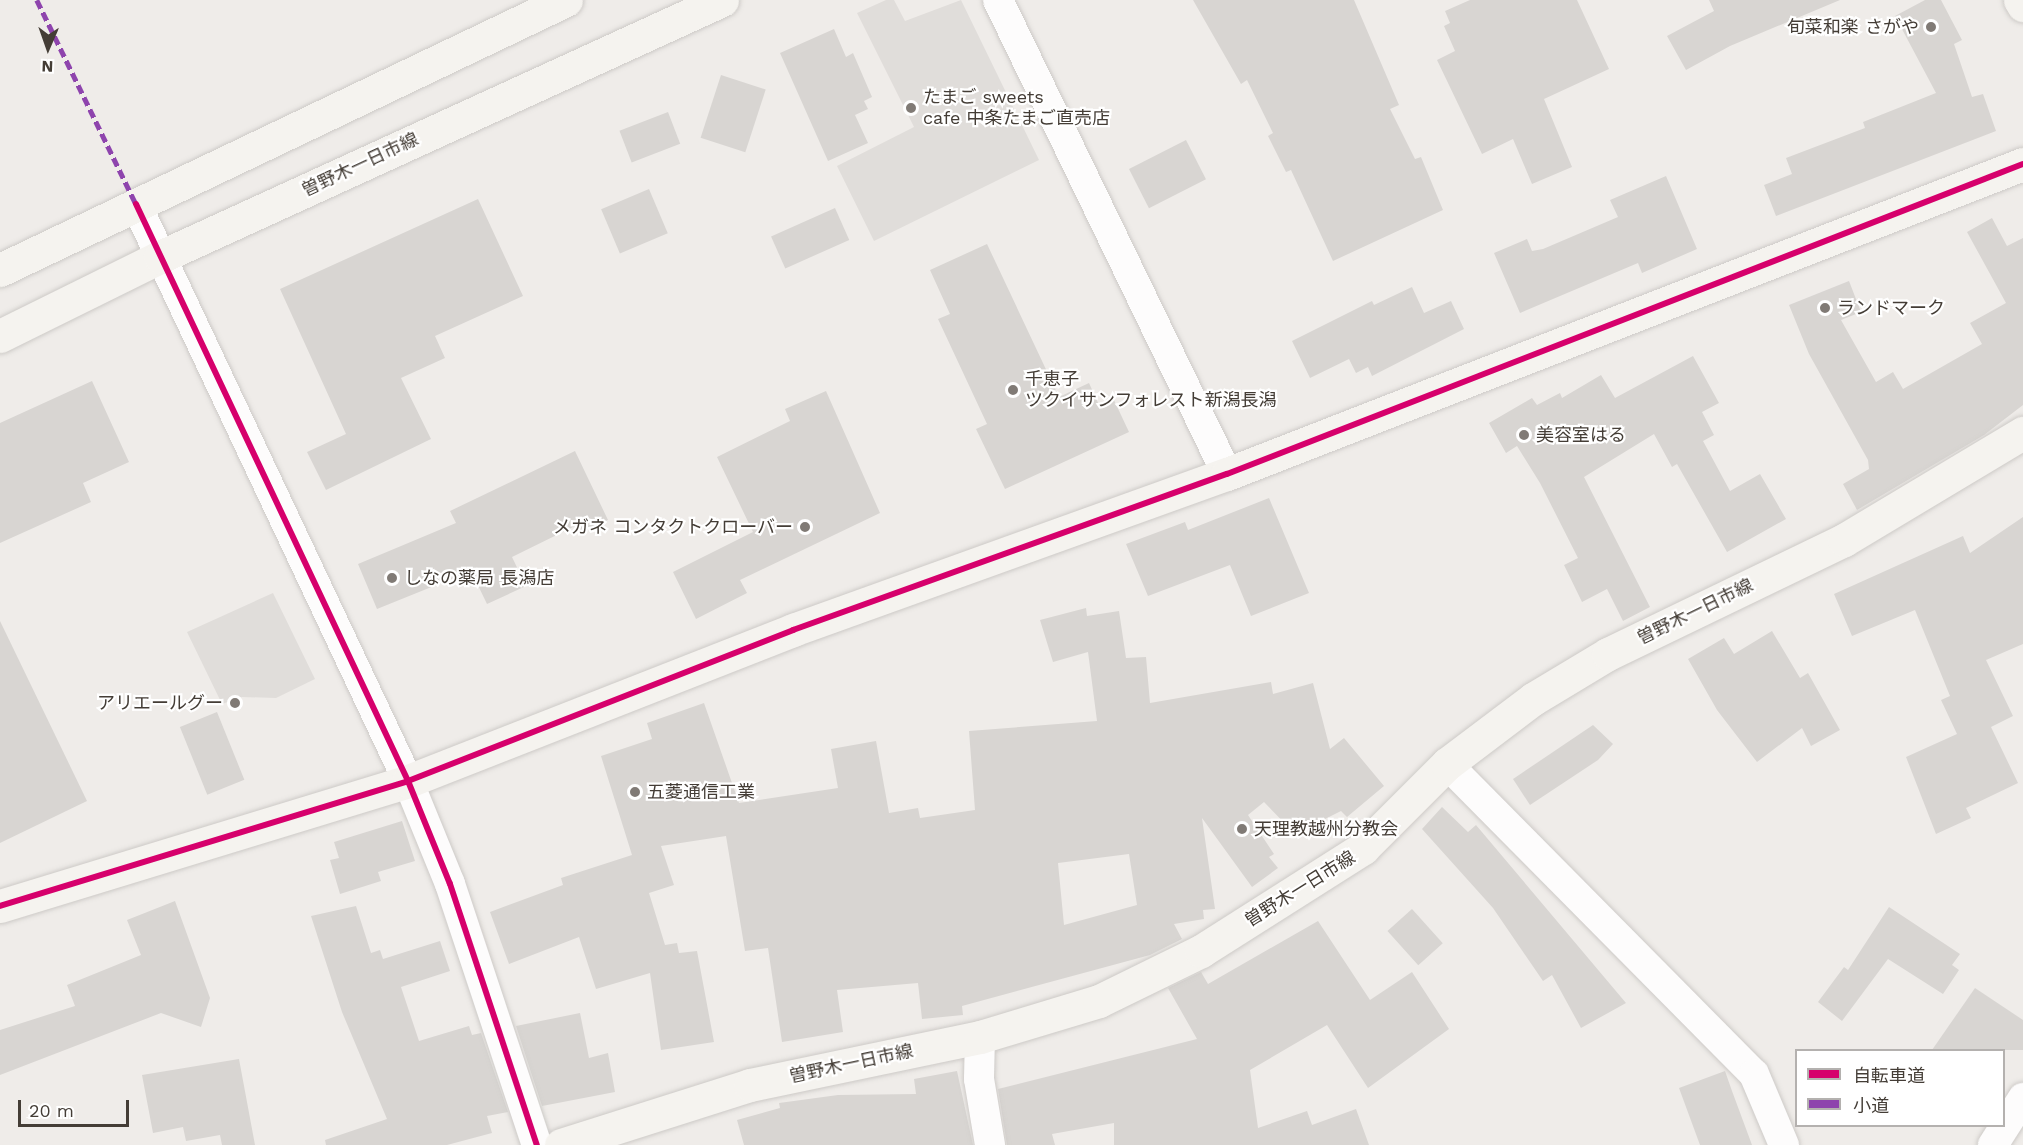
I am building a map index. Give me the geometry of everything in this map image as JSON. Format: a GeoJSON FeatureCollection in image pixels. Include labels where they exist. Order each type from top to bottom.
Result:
{"type":"FeatureCollection","features":[{"type":"Feature","properties":{"kind":"main road"},"geometry":{"type":"LineString","coordinates":[[0,270],[566,0]]}},
{"type":"Feature","properties":{"kind":"main road","name":"曽野木一日市線"},"geometry":{"type":"LineString","coordinates":[[0,336],[160,257],[722,0]]}},
{"type":"Feature","properties":{"kind":"main road"},"geometry":{"type":"LineString","coordinates":[[2020,0],[2023,5]]}},
{"type":"Feature","properties":{"kind":"main road"},"geometry":{"type":"LineString","coordinates":[[0,906],[408,781],[793,630],[1227,474],[2023,164]]}},
{"type":"Feature","properties":{"kind":"main road","name":"曽野木一日市線"},"geometry":{"type":"LineString","coordinates":[[561,1145],[750,1085],[980,1037],[1099,1001],[1201,951],[1363,849],[1447,764],[1533,699],[1608,654],[1844,540],[2023,433]]}},
{"type":"Feature","properties":{"kind":"street"},"geometry":{"type":"LineString","coordinates":[[998,0],[1227,474]]}},
{"type":"Feature","properties":{"kind":"street"},"geometry":{"type":"LineString","coordinates":[[136,204],[408,781],[450,884],[537,1145]]}},
{"type":"Feature","properties":{"kind":"street"},"geometry":{"type":"LineString","coordinates":[[1447,764],[1754,1074],[1784,1145]]}},
{"type":"Feature","properties":{"kind":"street"},"geometry":{"type":"LineString","coordinates":[[980,1037],[979,1079],[990,1145]]}},
{"type":"Feature","properties":{"kind":"street"},"geometry":{"type":"LineString","coordinates":[[2005,1126],[2023,1098]]}},
{"type":"Feature","properties":{"kind":"street"},"geometry":{"type":"LineString","coordinates":[[1993,1145],[2004,1127]]}},
{"type":"Feature","properties":{"kind":"shaded area"},"geometry":{"type":"Polygon","coordinates":[[[886,0],[894,0],[905,21],[961,0],[1039,160],[874,241],[837,166],[914,127],[857,13],[886,0]]]}},
{"type":"Feature","properties":{"kind":"shaded area"},"geometry":{"type":"Polygon","coordinates":[[[273,593],[315,679],[276,698],[242,697],[222,704],[187,632],[273,593]]]}},
{"type":"Feature","properties":{"kind":"building"},"geometry":{"type":"Polygon","coordinates":[[[1193,0],[1354,0],[1399,105],[1390,109],[1415,159],[1421,157],[1443,210],[1333,261],[1291,170],[1286,172],[1268,136],[1273,133],[1247,80],[1241,84],[1193,0]]]}},
{"type":"Feature","properties":{"kind":"building"},"geometry":{"type":"Polygon","coordinates":[[[1470,0],[1577,0],[1609,69],[1544,99],[1572,167],[1532,184],[1513,139],[1482,154],[1437,60],[1455,51],[1444,26],[1450,23],[1445,11],[1470,0]]]}},
{"type":"Feature","properties":{"kind":"building"},"geometry":{"type":"Polygon","coordinates":[[[1709,0],[1840,0],[1730,46],[1686,70],[1667,36],[1714,11],[1709,0]]]}},
{"type":"Feature","properties":{"kind":"building"},"geometry":{"type":"Polygon","coordinates":[[[1925,0],[1941,0],[1962,40],[1954,44],[1972,97],[1983,94],[1996,131],[1776,216],[1764,185],[1792,174],[1786,158],[1865,128],[1863,122],[1936,93],[1895,16],[1925,0]]]}},
{"type":"Feature","properties":{"kind":"building"},"geometry":{"type":"Polygon","coordinates":[[[834,29],[846,57],[853,53],[872,97],[864,101],[868,109],[855,115],[868,143],[828,161],[780,53],[834,29]]]}},
{"type":"Feature","properties":{"kind":"building"},"geometry":{"type":"Polygon","coordinates":[[[721,75],[766,90],[745,152],[701,138],[721,75]]]}},
{"type":"Feature","properties":{"kind":"building"},"geometry":{"type":"Polygon","coordinates":[[[668,112],[680,144],[632,162],[619,131],[668,112]]]}},
{"type":"Feature","properties":{"kind":"building"},"geometry":{"type":"Polygon","coordinates":[[[1186,140],[1206,179],[1149,208],[1129,169],[1186,140]]]}},
{"type":"Feature","properties":{"kind":"building"},"geometry":{"type":"Polygon","coordinates":[[[1666,176],[1697,249],[1642,273],[1638,263],[1520,313],[1494,253],[1527,239],[1532,251],[1543,249],[1618,217],[1610,200],[1666,176]]]}},
{"type":"Feature","properties":{"kind":"building"},"geometry":{"type":"Polygon","coordinates":[[[649,189],[668,233],[620,254],[601,209],[649,189]]]}},
{"type":"Feature","properties":{"kind":"building"},"geometry":{"type":"Polygon","coordinates":[[[478,199],[523,296],[435,336],[445,358],[401,378],[431,439],[326,490],[307,452],[346,434],[280,289],[478,199]]]}},
{"type":"Feature","properties":{"kind":"building"},"geometry":{"type":"Polygon","coordinates":[[[835,208],[849,240],[785,268],[771,236],[835,208]]]}},
{"type":"Feature","properties":{"kind":"building"},"geometry":{"type":"Polygon","coordinates":[[[1992,218],[2007,246],[2023,238],[2023,405],[1984,435],[1857,510],[1843,484],[1869,469],[1868,460],[1809,354],[1789,305],[1849,281],[1861,312],[1841,320],[1876,382],[1893,372],[1903,389],[1982,344],[1970,323],[2006,303],[1967,232],[1992,218]]]}},
{"type":"Feature","properties":{"kind":"building","name":"千恵子 ツクイサンフォレスト新潟長潟"},"geometry":{"type":"Polygon","coordinates":[[[987,244],[1059,397],[1089,383],[1099,405],[1113,398],[1129,432],[1005,489],[976,429],[987,424],[938,319],[950,314],[930,270],[987,244]]]}},
{"type":"Feature","properties":{"kind":"building"},"geometry":{"type":"Polygon","coordinates":[[[1412,287],[1424,313],[1451,301],[1464,329],[1372,376],[1368,367],[1356,373],[1349,359],[1310,378],[1292,341],[1372,301],[1374,305],[1412,287]]]}},
{"type":"Feature","properties":{"kind":"building"},"geometry":{"type":"Polygon","coordinates":[[[1693,356],[1719,403],[1702,412],[1714,435],[1703,441],[1730,491],[1760,474],[1786,519],[1727,552],[1677,464],[1672,467],[1654,434],[1584,477],[1650,607],[1623,621],[1607,589],[1582,602],[1564,565],[1578,558],[1540,483],[1517,446],[1506,453],[1489,423],[1532,398],[1537,405],[1560,393],[1562,398],[1601,375],[1615,398],[1693,356]]]}},
{"type":"Feature","properties":{"kind":"building"},"geometry":{"type":"Polygon","coordinates":[[[92,381],[129,462],[83,483],[91,502],[0,543],[0,423],[92,381]]]}},
{"type":"Feature","properties":{"kind":"building"},"geometry":{"type":"Polygon","coordinates":[[[826,391],[880,513],[740,580],[747,593],[696,619],[673,572],[753,532],[717,457],[790,421],[785,409],[826,391]]]}},
{"type":"Feature","properties":{"kind":"building"},"geometry":{"type":"Polygon","coordinates":[[[575,451],[608,520],[579,534],[575,526],[512,557],[526,586],[487,604],[471,571],[377,609],[358,564],[456,523],[450,511],[575,451]]]}},
{"type":"Feature","properties":{"kind":"building"},"geometry":{"type":"Polygon","coordinates":[[[1269,498],[1309,593],[1251,616],[1230,565],[1148,596],[1126,544],[1185,522],[1188,530],[1269,498]]]}},
{"type":"Feature","properties":{"kind":"building"},"geometry":{"type":"Polygon","coordinates":[[[2023,517],[2023,644],[1986,660],[2013,716],[1991,727],[2018,783],[1966,808],[1971,818],[1936,834],[1906,757],[1957,734],[1941,700],[1950,696],[1915,610],[1852,636],[1834,594],[1963,536],[1970,553],[2023,517]]]}},
{"type":"Feature","properties":{"kind":"building"},"geometry":{"type":"Polygon","coordinates":[[[1086,608],[1087,616],[1119,611],[1126,658],[1146,657],[1150,703],[1271,682],[1273,694],[1313,683],[1330,749],[1344,738],[1384,786],[1347,817],[1341,811],[1295,834],[1264,802],[1248,815],[1274,854],[1269,857],[1278,868],[1252,887],[1202,818],[1215,909],[1203,910],[1204,919],[1174,924],[1182,939],[1150,955],[962,1006],[963,1015],[922,1019],[918,983],[837,990],[843,1032],[782,1042],[768,948],[745,951],[726,836],[661,846],[674,885],[649,893],[665,945],[677,943],[679,953],[697,951],[714,1042],[661,1050],[650,973],[596,989],[579,937],[509,964],[490,912],[563,885],[561,878],[632,855],[601,756],[652,739],[647,723],[704,703],[739,803],[838,788],[831,749],[876,741],[889,813],[918,808],[920,818],[975,810],[969,731],[1097,721],[1088,652],[1053,662],[1040,620],[1086,608]],[[1129,854],[1058,863],[1064,925],[1137,905],[1129,854]]]}},
{"type":"Feature","properties":{"kind":"building"},"geometry":{"type":"Polygon","coordinates":[[[0,621],[87,801],[0,843],[0,621]]]}},
{"type":"Feature","properties":{"kind":"building"},"geometry":{"type":"Polygon","coordinates":[[[1772,631],[1800,678],[1808,673],[1840,730],[1811,746],[1802,728],[1757,762],[1717,710],[1688,659],[1724,638],[1734,654],[1772,631]]]}},
{"type":"Feature","properties":{"kind":"building"},"geometry":{"type":"Polygon","coordinates":[[[217,712],[244,780],[207,795],[180,727],[217,712]]]}},
{"type":"Feature","properties":{"kind":"building"},"geometry":{"type":"Polygon","coordinates":[[[1593,725],[1613,744],[1598,760],[1530,805],[1513,779],[1593,725]]]}},
{"type":"Feature","properties":{"kind":"building"},"geometry":{"type":"Polygon","coordinates":[[[1442,807],[1468,832],[1476,825],[1626,1003],[1581,1028],[1552,975],[1543,981],[1493,908],[1422,829],[1442,807]]]}},
{"type":"Feature","properties":{"kind":"building"},"geometry":{"type":"Polygon","coordinates":[[[402,821],[415,861],[378,872],[381,881],[340,894],[330,860],[339,858],[334,842],[402,821]]]}},
{"type":"Feature","properties":{"kind":"building"},"geometry":{"type":"Polygon","coordinates":[[[175,901],[210,998],[201,1027],[161,1013],[0,1075],[0,1030],[75,1006],[67,985],[141,955],[127,920],[175,901]]]}},
{"type":"Feature","properties":{"kind":"building"},"geometry":{"type":"Polygon","coordinates":[[[356,906],[371,953],[380,950],[383,959],[440,941],[450,971],[401,987],[419,1041],[469,1026],[472,1035],[481,1033],[508,1112],[487,1116],[492,1133],[447,1145],[326,1145],[325,1140],[387,1119],[342,1012],[311,916],[356,906]]]}},
{"type":"Feature","properties":{"kind":"building"},"geometry":{"type":"Polygon","coordinates":[[[1889,907],[1960,954],[1952,965],[1959,970],[1943,994],[1888,959],[1842,1021],[1818,1002],[1844,967],[1848,970],[1889,907]]]}},
{"type":"Feature","properties":{"kind":"building"},"geometry":{"type":"Polygon","coordinates":[[[1412,909],[1443,943],[1418,965],[1387,931],[1412,909]]]}},
{"type":"Feature","properties":{"kind":"building"},"geometry":{"type":"Polygon","coordinates":[[[1318,921],[1370,1000],[1412,972],[1449,1029],[1368,1088],[1327,1025],[1250,1070],[1258,1128],[1307,1111],[1312,1125],[1356,1109],[1369,1145],[1114,1145],[1114,1123],[1052,1134],[1055,1145],[1007,1145],[998,1089],[1197,1039],[1168,988],[1201,972],[1208,984],[1318,921]]]}},
{"type":"Feature","properties":{"kind":"building"},"geometry":{"type":"Polygon","coordinates":[[[1975,988],[2023,1020],[2023,1050],[1933,1049],[1975,988]]]}},
{"type":"Feature","properties":{"kind":"building"},"geometry":{"type":"Polygon","coordinates":[[[580,1013],[589,1058],[608,1053],[615,1092],[542,1106],[516,1026],[580,1013]]]}},
{"type":"Feature","properties":{"kind":"building"},"geometry":{"type":"Polygon","coordinates":[[[239,1059],[255,1145],[222,1145],[220,1135],[186,1141],[183,1127],[153,1133],[142,1075],[239,1059]]]}},
{"type":"Feature","properties":{"kind":"building"},"geometry":{"type":"Polygon","coordinates":[[[957,1071],[973,1145],[744,1145],[737,1120],[780,1108],[779,1103],[838,1095],[916,1094],[914,1079],[957,1071]]]}},
{"type":"Feature","properties":{"kind":"building"},"geometry":{"type":"Polygon","coordinates":[[[1725,1071],[1752,1145],[1700,1145],[1679,1088],[1725,1071]]]}},
{"type":"Feature","properties":{"kind":"marked path"},"geometry":{"type":"LineString","coordinates":[[37,0],[136,204]]}},
{"type":"Feature","properties":{"kind":"cycle path"},"geometry":{"type":"LineString","coordinates":[[0,906],[408,781],[793,630],[1227,474],[2023,164]]}},
{"type":"Feature","properties":{"kind":"cycle path"},"geometry":{"type":"LineString","coordinates":[[136,204],[408,781],[450,884],[537,1145]]}},
{"type":"Feature","properties":{"kind":"place","name":"旬菜和楽 さがや"},"geometry":{"type":"Point","coordinates":[1931,27]}},
{"type":"Feature","properties":{"kind":"place","name":"たまご sweets cafe 中条たまご直売店"},"geometry":{"type":"Point","coordinates":[911,108]}},
{"type":"Feature","properties":{"kind":"place","name":"ランドマーク"},"geometry":{"type":"Point","coordinates":[1825,308]}},
{"type":"Feature","properties":{"kind":"place","name":"千恵子 ツクイサンフォレスト新潟長潟"},"geometry":{"type":"Point","coordinates":[1013,390]}},
{"type":"Feature","properties":{"kind":"place","name":"美容室はる"},"geometry":{"type":"Point","coordinates":[1524,435]}},
{"type":"Feature","properties":{"kind":"place","name":"メガネ コンタクトクローバー"},"geometry":{"type":"Point","coordinates":[805,527]}},
{"type":"Feature","properties":{"kind":"place","name":"しなの薬局 長潟店"},"geometry":{"type":"Point","coordinates":[392,578]}},
{"type":"Feature","properties":{"kind":"place","name":"アリエールグー"},"geometry":{"type":"Point","coordinates":[235,703]}},
{"type":"Feature","properties":{"kind":"place","name":"五菱通信工業"},"geometry":{"type":"Point","coordinates":[635,792]}},
{"type":"Feature","properties":{"kind":"place","name":"天理教越州分教会"},"geometry":{"type":"Point","coordinates":[1242,829]}}]}
